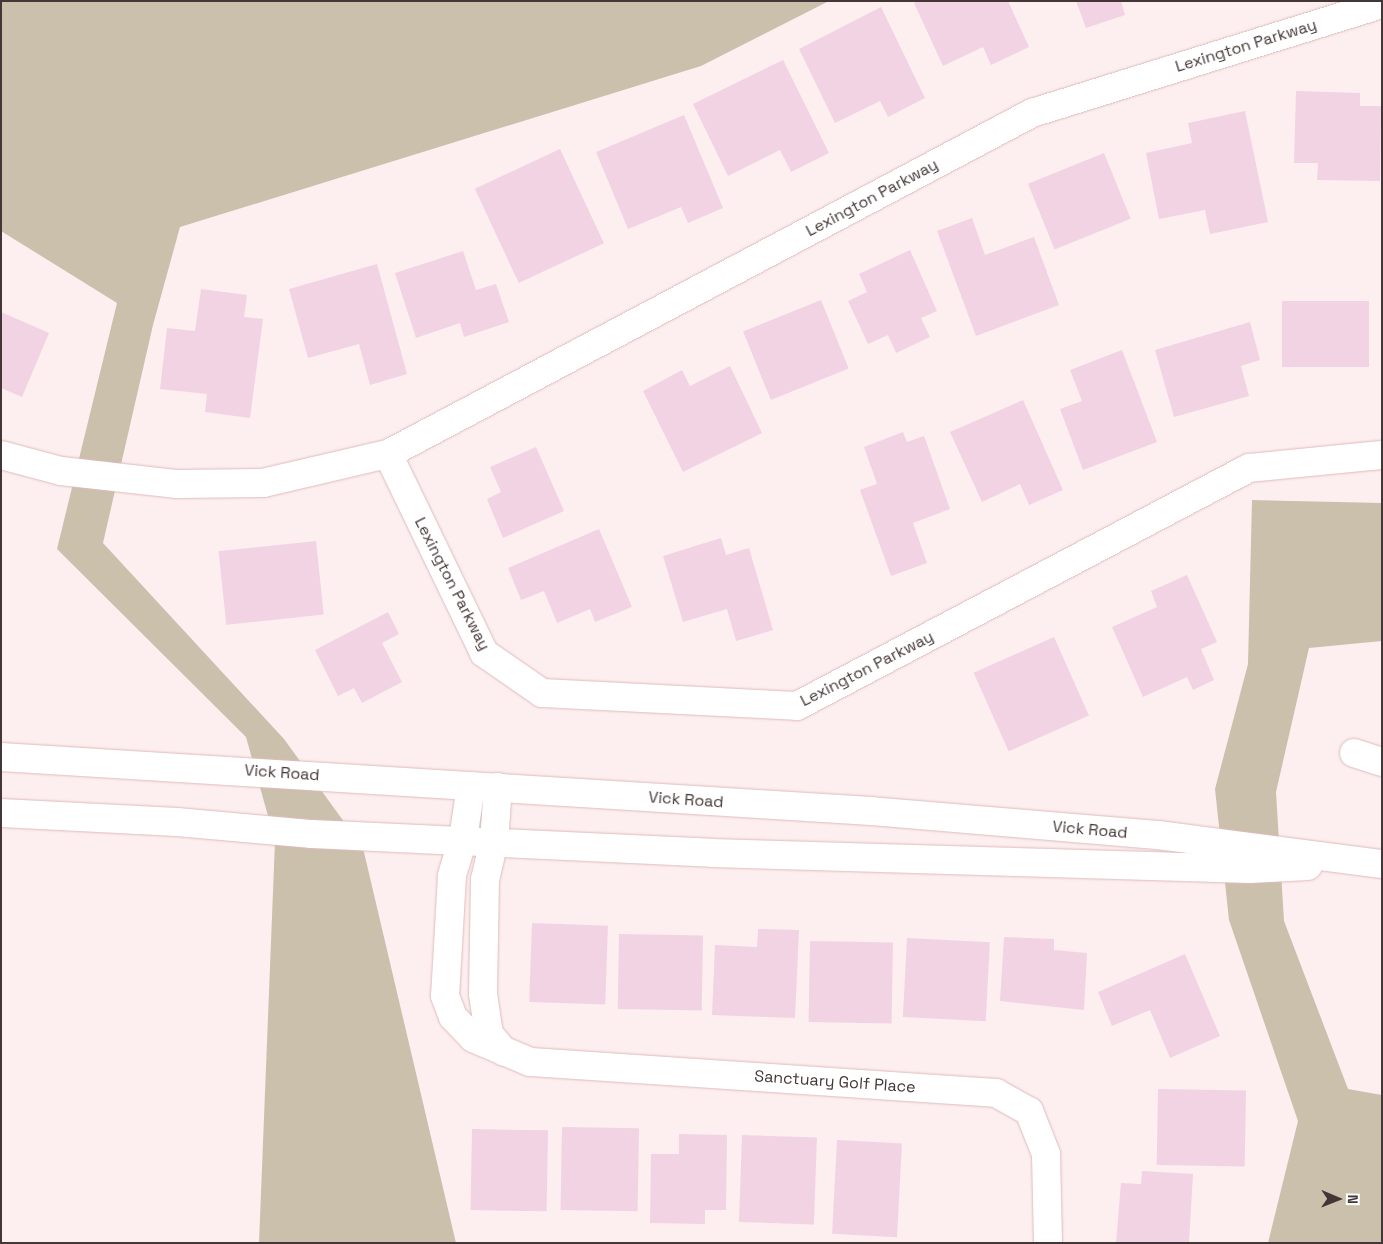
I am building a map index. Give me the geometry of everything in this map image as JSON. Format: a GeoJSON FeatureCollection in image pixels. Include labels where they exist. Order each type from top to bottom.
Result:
{"type":"FeatureCollection","features":[{"type":"Feature","properties":{"kind":"street","name":"Lexington Parkway"},"geometry":{"type":"LineString","coordinates":[[1,455],[61,471],[177,484],[263,482],[388,454],[1032,113],[1382,4]]}},
{"type":"Feature","properties":{"kind":"street","name":"Lexington Parkway"},"geometry":{"type":"LineString","coordinates":[[388,454],[484,653],[542,693],[797,706],[1249,468],[1382,455]]}},
{"type":"Feature","properties":{"kind":"street"},"geometry":{"type":"LineString","coordinates":[[1354,754],[1382,762]]}},
{"type":"Feature","properties":{"kind":"street","name":"Vick Road"},"geometry":{"type":"LineString","coordinates":[[1,756],[871,812],[1148,834],[1376,864]]}},
{"type":"Feature","properties":{"kind":"street","name":"Sanctuary Golf Place"},"geometry":{"type":"LineString","coordinates":[[471,786],[464,839],[452,876],[446,996],[453,1017],[473,1038],[530,1062],[996,1093],[1029,1111],[1046,1154],[1048,1243]]}},
{"type":"Feature","properties":{"kind":"street"},"geometry":{"type":"LineString","coordinates":[[498,788],[494,841],[485,879],[483,978],[489,1034],[504,1052]]}},
{"type":"Feature","properties":{"kind":"street","name":"Vick Road"},"geometry":{"type":"LineString","coordinates":[[1,813],[177,822],[312,834],[464,839],[722,854],[1250,869],[1376,864]]}},
{"type":"Feature","properties":{"kind":"street"},"geometry":{"type":"LineString","coordinates":[[446,977],[483,978]]}},
{"type":"Feature","properties":{"kind":"shaded area"},"geometry":{"type":"Polygon","coordinates":[[[1,1],[829,1],[701,66],[180,227],[153,325],[103,543],[284,739],[363,848],[456,1243],[259,1243],[275,841],[246,737],[57,549],[117,303],[1,231],[1,1]]]}},
{"type":"Feature","properties":{"kind":"shaded area"},"geometry":{"type":"Polygon","coordinates":[[[1252,500],[1382,503],[1382,641],[1309,648],[1276,792],[1284,921],[1348,1089],[1382,1095],[1382,1243],[1268,1243],[1298,1121],[1229,920],[1215,789],[1248,664],[1252,500]]]}},
{"type":"Feature","properties":{"kind":"building"},"geometry":{"type":"Polygon","coordinates":[[[918,1],[1008,1],[1029,47],[991,65],[983,47],[943,66],[914,3],[918,1]]]}},
{"type":"Feature","properties":{"kind":"building"},"geometry":{"type":"Polygon","coordinates":[[[1076,1],[1121,1],[1125,15],[1086,28],[1076,1]]]}},
{"type":"Feature","properties":{"kind":"building"},"geometry":{"type":"Polygon","coordinates":[[[881,7],[925,98],[888,117],[880,101],[835,123],[799,49],[881,7]]]}},
{"type":"Feature","properties":{"kind":"building"},"geometry":{"type":"Polygon","coordinates":[[[783,60],[829,153],[791,172],[780,150],[728,176],[693,104],[783,60]]]}},
{"type":"Feature","properties":{"kind":"building"},"geometry":{"type":"Polygon","coordinates":[[[1296,91],[1360,93],[1360,106],[1381,106],[1380,181],[1317,180],[1318,163],[1294,163],[1296,91]]]}},
{"type":"Feature","properties":{"kind":"building"},"geometry":{"type":"Polygon","coordinates":[[[1245,111],[1268,222],[1210,234],[1205,210],[1159,219],[1146,153],[1192,143],[1188,123],[1245,111]]]}},
{"type":"Feature","properties":{"kind":"building"},"geometry":{"type":"Polygon","coordinates":[[[684,115],[723,208],[688,223],[681,207],[628,229],[596,152],[684,115]]]}},
{"type":"Feature","properties":{"kind":"building"},"geometry":{"type":"Polygon","coordinates":[[[560,149],[604,243],[519,283],[475,189],[560,149]]]}},
{"type":"Feature","properties":{"kind":"building"},"geometry":{"type":"Polygon","coordinates":[[[1104,153],[1131,219],[1055,250],[1028,184],[1104,153]]]}},
{"type":"Feature","properties":{"kind":"building"},"geometry":{"type":"Polygon","coordinates":[[[972,218],[985,255],[1034,237],[1059,305],[976,336],[937,231],[972,218]]]}},
{"type":"Feature","properties":{"kind":"building"},"geometry":{"type":"Polygon","coordinates":[[[910,250],[937,311],[921,318],[930,337],[896,353],[888,335],[868,344],[848,301],[867,292],[859,274],[910,250]]]}},
{"type":"Feature","properties":{"kind":"building"},"geometry":{"type":"Polygon","coordinates":[[[463,251],[476,290],[496,284],[509,322],[464,337],[460,323],[416,338],[395,273],[463,251]]]}},
{"type":"Feature","properties":{"kind":"building"},"geometry":{"type":"Polygon","coordinates":[[[377,264],[407,374],[370,385],[359,344],[308,358],[289,289],[377,264]]]}},
{"type":"Feature","properties":{"kind":"building"},"geometry":{"type":"Polygon","coordinates":[[[201,289],[247,295],[244,317],[263,319],[250,418],[205,412],[207,394],[160,389],[167,328],[195,331],[201,289]]]}},
{"type":"Feature","properties":{"kind":"building"},"geometry":{"type":"Polygon","coordinates":[[[821,300],[849,369],[771,400],[743,331],[821,300]]]}},
{"type":"Feature","properties":{"kind":"building"},"geometry":{"type":"Polygon","coordinates":[[[1282,301],[1369,301],[1369,367],[1282,367],[1282,301]]]}},
{"type":"Feature","properties":{"kind":"building"},"geometry":{"type":"Polygon","coordinates":[[[1,312],[49,333],[22,397],[1,388],[1,312]]]}},
{"type":"Feature","properties":{"kind":"building"},"geometry":{"type":"Polygon","coordinates":[[[1250,322],[1260,360],[1241,366],[1249,396],[1174,417],[1155,350],[1250,322]]]}},
{"type":"Feature","properties":{"kind":"building"},"geometry":{"type":"Polygon","coordinates":[[[1122,350],[1157,442],[1083,470],[1060,409],[1082,401],[1070,370],[1122,350]]]}},
{"type":"Feature","properties":{"kind":"building"},"geometry":{"type":"Polygon","coordinates":[[[730,366],[762,433],[683,472],[643,391],[682,370],[690,386],[730,366]]]}},
{"type":"Feature","properties":{"kind":"building"},"geometry":{"type":"Polygon","coordinates":[[[1023,400],[1063,490],[1029,505],[1020,484],[982,502],[950,432],[1023,400]]]}},
{"type":"Feature","properties":{"kind":"building"},"geometry":{"type":"Polygon","coordinates":[[[903,432],[907,442],[924,436],[950,509],[913,523],[927,563],[891,576],[860,490],[877,484],[864,447],[903,432]]]}},
{"type":"Feature","properties":{"kind":"building"},"geometry":{"type":"Polygon","coordinates":[[[536,447],[564,511],[503,538],[487,499],[501,492],[490,467],[536,447]]]}},
{"type":"Feature","properties":{"kind":"building"},"geometry":{"type":"Polygon","coordinates":[[[599,529],[632,607],[595,622],[590,609],[557,623],[544,591],[521,600],[508,568],[599,529]]]}},
{"type":"Feature","properties":{"kind":"building"},"geometry":{"type":"Polygon","coordinates":[[[721,538],[726,555],[749,548],[773,630],[736,641],[727,609],[683,622],[663,556],[721,538]]]}},
{"type":"Feature","properties":{"kind":"building"},"geometry":{"type":"Polygon","coordinates":[[[316,541],[324,615],[226,625],[219,551],[316,541]]]}},
{"type":"Feature","properties":{"kind":"building"},"geometry":{"type":"Polygon","coordinates":[[[1187,575],[1217,642],[1201,649],[1214,680],[1193,690],[1187,677],[1143,697],[1112,627],[1157,607],[1151,591],[1187,575]]]}},
{"type":"Feature","properties":{"kind":"building"},"geometry":{"type":"Polygon","coordinates":[[[388,612],[399,634],[382,643],[402,682],[362,703],[354,688],[338,696],[315,650],[388,612]]]}},
{"type":"Feature","properties":{"kind":"building"},"geometry":{"type":"Polygon","coordinates":[[[1054,637],[1089,716],[1009,751],[974,673],[1054,637]]]}},
{"type":"Feature","properties":{"kind":"building"},"geometry":{"type":"Polygon","coordinates":[[[532,923],[608,926],[605,1005],[529,1002],[532,923]]]}},
{"type":"Feature","properties":{"kind":"building"},"geometry":{"type":"Polygon","coordinates":[[[758,929],[799,930],[795,1018],[712,1015],[715,945],[757,947],[758,929]]]}},
{"type":"Feature","properties":{"kind":"building"},"geometry":{"type":"Polygon","coordinates":[[[619,934],[703,935],[702,1010],[618,1009],[619,934]]]}},
{"type":"Feature","properties":{"kind":"building"},"geometry":{"type":"Polygon","coordinates":[[[1004,937],[1054,939],[1054,950],[1087,953],[1084,1010],[1000,1001],[1004,937]]]}},
{"type":"Feature","properties":{"kind":"building"},"geometry":{"type":"Polygon","coordinates":[[[907,938],[990,942],[986,1021],[903,1017],[907,938]]]}},
{"type":"Feature","properties":{"kind":"building"},"geometry":{"type":"Polygon","coordinates":[[[810,941],[893,942],[892,1023],[809,1022],[810,941]]]}},
{"type":"Feature","properties":{"kind":"building"},"geometry":{"type":"Polygon","coordinates":[[[1185,954],[1220,1036],[1170,1058],[1150,1010],[1112,1026],[1098,992],[1185,954]]]}},
{"type":"Feature","properties":{"kind":"building"},"geometry":{"type":"Polygon","coordinates":[[[1158,1089],[1246,1091],[1245,1167],[1157,1165],[1158,1089]]]}},
{"type":"Feature","properties":{"kind":"building"},"geometry":{"type":"Polygon","coordinates":[[[562,1127],[639,1128],[638,1211],[561,1210],[562,1127]]]}},
{"type":"Feature","properties":{"kind":"building"},"geometry":{"type":"Polygon","coordinates":[[[472,1129],[548,1130],[547,1211],[471,1210],[472,1129]]]}},
{"type":"Feature","properties":{"kind":"building"},"geometry":{"type":"Polygon","coordinates":[[[679,1134],[727,1135],[726,1210],[705,1210],[705,1224],[650,1223],[651,1154],[679,1154],[679,1134]]]}},
{"type":"Feature","properties":{"kind":"building"},"geometry":{"type":"Polygon","coordinates":[[[742,1135],[817,1138],[814,1225],[739,1222],[742,1135]]]}},
{"type":"Feature","properties":{"kind":"building"},"geometry":{"type":"Polygon","coordinates":[[[837,1140],[902,1143],[897,1237],[832,1234],[837,1140]]]}},
{"type":"Feature","properties":{"kind":"building"},"geometry":{"type":"Polygon","coordinates":[[[1142,1171],[1193,1174],[1189,1243],[1116,1243],[1121,1183],[1141,1184],[1142,1171]]]}}]}
